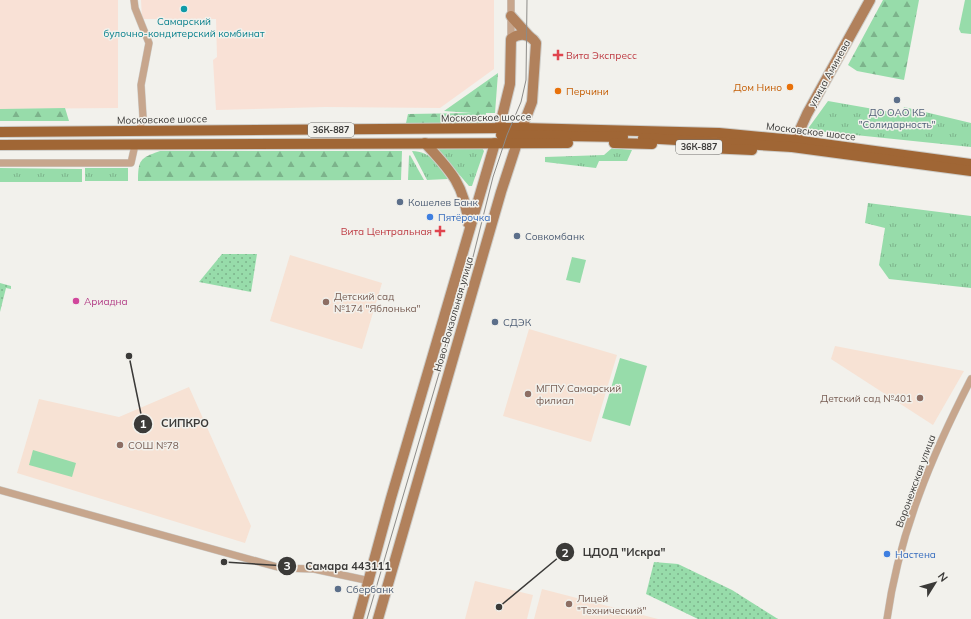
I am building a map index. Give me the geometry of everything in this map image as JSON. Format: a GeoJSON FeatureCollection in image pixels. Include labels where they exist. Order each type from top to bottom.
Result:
{"type":"FeatureCollection","features":[{"type":"Feature","properties":{"kind":"main road","name":"улица Аминева"},"geometry":{"type":"LineString","coordinates":[[793,144],[870,0]]}},
{"type":"Feature","properties":{"kind":"main road"},"geometry":{"type":"LineString","coordinates":[[511,17],[529,36]]}},
{"type":"Feature","properties":{"kind":"main road"},"geometry":{"type":"LineString","coordinates":[[511,39],[519,35],[529,36]]}},
{"type":"Feature","properties":{"kind":"main road","name":"Ново-Вокзальная улица"},"geometry":{"type":"LineString","coordinates":[[378,619],[501,192],[532,102],[536,43],[529,36]]}},
{"type":"Feature","properties":{"kind":"main road","name":"Ново-Вокзальная улица"},"geometry":{"type":"LineString","coordinates":[[358,619],[370,581],[391,498],[497,136],[510,84],[511,39]]}},
{"type":"Feature","properties":{"kind":"main road","name":"Московское шоссе"},"geometry":{"type":"LineString","coordinates":[[0,132],[137,139]]}},
{"type":"Feature","properties":{"kind":"main road","name":"Московское шоссе"},"geometry":{"type":"LineString","coordinates":[[0,145],[206,137],[422,140],[520,135],[793,144],[971,164]]}},
{"type":"Feature","properties":{"kind":"main road","name":"Московское шоссе"},"geometry":{"type":"LineString","coordinates":[[520,135],[789,153],[971,177]]}},
{"type":"Feature","properties":{"kind":"main road","name":"Московское шоссе"},"geometry":{"type":"LineString","coordinates":[[0,139],[497,136]]}},
{"type":"Feature","properties":{"kind":"main road"},"geometry":{"type":"LineString","coordinates":[[422,140],[442,162],[460,187],[465,200],[469,230]]}},
{"type":"Feature","properties":{"kind":"main road","name":"Московское шоссе"},"geometry":{"type":"LineString","coordinates":[[793,144],[971,172]]}},
{"type":"Feature","properties":{"kind":"street"},"geometry":{"type":"LineString","coordinates":[[0,163],[131,163],[143,117],[141,85],[148,43],[135,8],[134,0]]}},
{"type":"Feature","properties":{"kind":"street","name":"Ново-Вокзальная улица"},"geometry":{"type":"LineString","coordinates":[[511,0],[511,39]]}},
{"type":"Feature","properties":{"kind":"street","name":"Воронежская улица"},"geometry":{"type":"LineString","coordinates":[[887,619],[891,589],[909,521],[931,461],[971,379]]}},
{"type":"Feature","properties":{"kind":"street"},"geometry":{"type":"LineString","coordinates":[[0,490],[281,568],[305,570],[314,569],[370,581]]}},
{"type":"Feature","properties":{"kind":"shaded area"},"geometry":{"type":"Polygon","coordinates":[[[0,0],[118,0],[118,108],[0,109],[0,0]]]}},
{"type":"Feature","properties":{"kind":"shaded area"},"geometry":{"type":"Polygon","coordinates":[[[141,0],[494,0],[494,69],[440,108],[325,107],[216,110],[213,60],[217,57],[216,19],[142,19],[141,0]]]}},
{"type":"Feature","properties":{"kind":"shaded area","name":"Детский сад №174 \"Яблонька\""},"geometry":{"type":"Polygon","coordinates":[[[290,255],[382,283],[362,349],[270,321],[290,255]]]}},
{"type":"Feature","properties":{"kind":"shaded area"},"geometry":{"type":"Polygon","coordinates":[[[529,329],[617,355],[591,442],[503,416],[529,329]]]}},
{"type":"Feature","properties":{"kind":"shaded area","name":"Детский сад №401"},"geometry":{"type":"Polygon","coordinates":[[[835,346],[964,371],[933,425],[831,359],[835,346]]]}},
{"type":"Feature","properties":{"kind":"shaded area","name":"СОШ №78"},"geometry":{"type":"Polygon","coordinates":[[[189,387],[251,526],[245,543],[17,473],[39,399],[119,417],[189,387]]]}},
{"type":"Feature","properties":{"kind":"shaded area"},"geometry":{"type":"Polygon","coordinates":[[[475,581],[533,595],[527,619],[465,619],[475,581]]]}},
{"type":"Feature","properties":{"kind":"shaded area","name":"Лицей \"Технический\""},"geometry":{"type":"Polygon","coordinates":[[[542,589],[658,619],[534,619],[542,589]]]}},
{"type":"Feature","properties":{"kind":"green space"},"geometry":{"type":"Polygon","coordinates":[[[883,0],[919,0],[904,80],[857,71],[848,65],[883,0]]]}},
{"type":"Feature","properties":{"kind":"green space"},"geometry":{"type":"Polygon","coordinates":[[[965,0],[971,0],[971,34],[961,33],[959,29],[965,0]]]}},
{"type":"Feature","properties":{"kind":"green space"},"geometry":{"type":"Polygon","coordinates":[[[498,73],[495,113],[486,113],[485,124],[406,123],[408,114],[472,113],[444,111],[498,73]]]}},
{"type":"Feature","properties":{"kind":"green space"},"geometry":{"type":"Polygon","coordinates":[[[828,101],[902,114],[904,107],[971,123],[971,147],[807,130],[828,101]]]}},
{"type":"Feature","properties":{"kind":"green space"},"geometry":{"type":"Polygon","coordinates":[[[65,108],[69,121],[0,121],[0,109],[65,108]]]}},
{"type":"Feature","properties":{"kind":"green space"},"geometry":{"type":"Polygon","coordinates":[[[482,148],[484,151],[472,186],[469,186],[439,151],[439,149],[482,148]]]}},
{"type":"Feature","properties":{"kind":"green space"},"geometry":{"type":"Polygon","coordinates":[[[612,148],[632,150],[627,161],[599,161],[596,168],[545,162],[545,157],[604,155],[612,148]]]}},
{"type":"Feature","properties":{"kind":"green space"},"geometry":{"type":"Polygon","coordinates":[[[160,151],[402,151],[401,180],[138,181],[140,164],[144,158],[160,151]]]}},
{"type":"Feature","properties":{"kind":"green space"},"geometry":{"type":"Polygon","coordinates":[[[412,151],[424,153],[429,156],[448,179],[427,180],[412,151]]]}},
{"type":"Feature","properties":{"kind":"green space"},"geometry":{"type":"Polygon","coordinates":[[[410,155],[424,180],[408,180],[410,155]]]}},
{"type":"Feature","properties":{"kind":"green space"},"geometry":{"type":"Polygon","coordinates":[[[0,168],[82,169],[82,182],[0,182],[0,168]]]}},
{"type":"Feature","properties":{"kind":"green space"},"geometry":{"type":"Polygon","coordinates":[[[85,168],[128,168],[128,181],[85,181],[85,168]]]}},
{"type":"Feature","properties":{"kind":"green space"},"geometry":{"type":"Polygon","coordinates":[[[868,203],[971,216],[971,288],[889,279],[879,265],[885,228],[865,223],[868,203]]]}},
{"type":"Feature","properties":{"kind":"green space"},"geometry":{"type":"Polygon","coordinates":[[[222,254],[257,254],[251,292],[199,282],[222,254]]]}},
{"type":"Feature","properties":{"kind":"green space"},"geometry":{"type":"Polygon","coordinates":[[[572,257],[586,260],[580,283],[566,280],[572,257]]]}},
{"type":"Feature","properties":{"kind":"green space"},"geometry":{"type":"Polygon","coordinates":[[[0,283],[11,286],[11,289],[6,288],[0,312],[0,283]]]}},
{"type":"Feature","properties":{"kind":"green space"},"geometry":{"type":"Polygon","coordinates":[[[620,358],[647,366],[630,426],[602,418],[620,358]]]}},
{"type":"Feature","properties":{"kind":"green space"},"geometry":{"type":"Polygon","coordinates":[[[33,450],[76,463],[72,477],[29,465],[33,450]]]}},
{"type":"Feature","properties":{"kind":"green space"},"geometry":{"type":"Polygon","coordinates":[[[654,562],[678,564],[732,590],[778,619],[698,619],[646,594],[654,562]]]}},
{"type":"Feature","properties":{"kind":"tram line"},"geometry":{"type":"LineString","coordinates":[[367,619],[472,261],[493,177],[507,135],[521,102],[526,80],[527,0]]}},
{"type":"Feature","properties":{"kind":"place","name":"Самарский булочно-кондитерский комбинат"},"geometry":{"type":"Point","coordinates":[184,9]}},
{"type":"Feature","properties":{"kind":"place","name":"Вита Экспресс"},"geometry":{"type":"Point","coordinates":[558,55]}},
{"type":"Feature","properties":{"kind":"place","name":"Дом Нино"},"geometry":{"type":"Point","coordinates":[790,87]}},
{"type":"Feature","properties":{"kind":"place","name":"Перчини"},"geometry":{"type":"Point","coordinates":[558,91]}},
{"type":"Feature","properties":{"kind":"place","name":"ДО ОАО КБ \"Солидарность\""},"geometry":{"type":"Point","coordinates":[897,100]}},
{"type":"Feature","properties":{"kind":"place","name":"Кошелев Банк"},"geometry":{"type":"Point","coordinates":[400,202]}},
{"type":"Feature","properties":{"kind":"place","name":"Пятёрочка"},"geometry":{"type":"Point","coordinates":[430,217]}},
{"type":"Feature","properties":{"kind":"place","name":"Вита Центральная"},"geometry":{"type":"Point","coordinates":[440,231]}},
{"type":"Feature","properties":{"kind":"place","name":"Совкомбанк"},"geometry":{"type":"Point","coordinates":[517,236]}},
{"type":"Feature","properties":{"kind":"place","name":"Ариадна"},"geometry":{"type":"Point","coordinates":[76,301]}},
{"type":"Feature","properties":{"kind":"place","name":"Детский сад №174 \"Яблонька\""},"geometry":{"type":"Point","coordinates":[326,302]}},
{"type":"Feature","properties":{"kind":"place","name":"СДЭК"},"geometry":{"type":"Point","coordinates":[495,322]}},
{"type":"Feature","properties":{"kind":"place","name":"СИПКРО"},"geometry":{"type":"Point","coordinates":[129,356]}},
{"type":"Feature","properties":{"kind":"place","name":"МГПУ Самарский филиал"},"geometry":{"type":"Point","coordinates":[528,394]}},
{"type":"Feature","properties":{"kind":"place","name":"Детский сад №401"},"geometry":{"type":"Point","coordinates":[920,398]}},
{"type":"Feature","properties":{"kind":"place","name":"СОШ №78"},"geometry":{"type":"Point","coordinates":[120,445]}},
{"type":"Feature","properties":{"kind":"place","name":"Настена"},"geometry":{"type":"Point","coordinates":[887,554]}},
{"type":"Feature","properties":{"kind":"place","name":"Самара 443111"},"geometry":{"type":"Point","coordinates":[224,562]}},
{"type":"Feature","properties":{"kind":"place","name":"Сбербанк"},"geometry":{"type":"Point","coordinates":[338,589]}},
{"type":"Feature","properties":{"kind":"place","name":"Лицей \"Технический\""},"geometry":{"type":"Point","coordinates":[569,604]}},
{"type":"Feature","properties":{"kind":"place","name":"ЦДОД \"Искра\""},"geometry":{"type":"Point","coordinates":[499,607]}}]}
